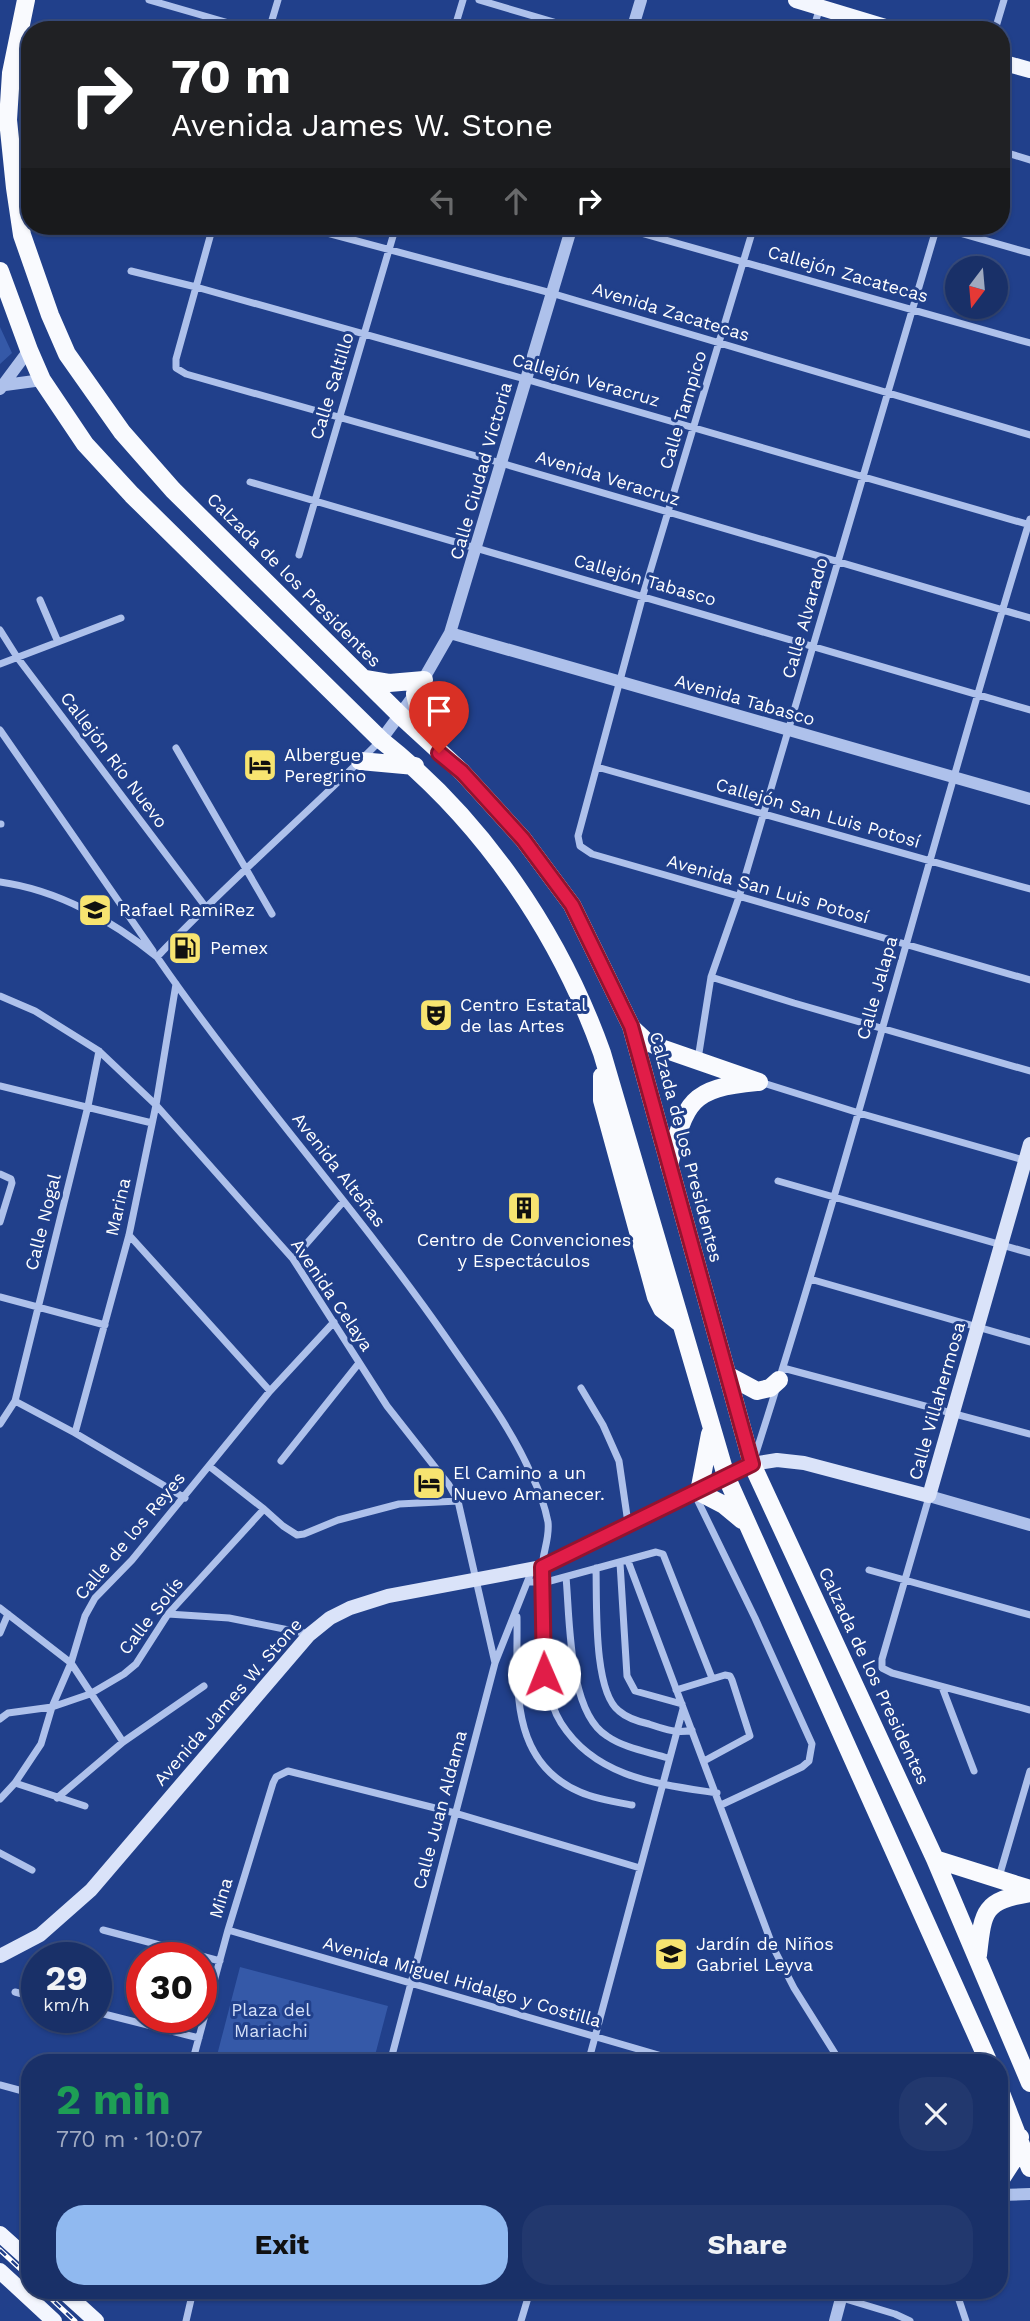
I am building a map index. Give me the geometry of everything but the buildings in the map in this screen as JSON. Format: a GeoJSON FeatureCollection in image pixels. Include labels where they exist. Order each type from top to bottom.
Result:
{"type":"FeatureCollection","features":[{"type":"Feature","properties":{"kind":"highway","name":"Calzada de los Presidentes"},"geometry":{"type":"LineString","coordinates":[[22,21],[26,0]]}},
{"type":"Feature","properties":{"kind":"highway","name":"Calzada de los Presidentes"},"geometry":{"type":"LineString","coordinates":[[21,26],[12,73],[8,120],[21,228]]}},
{"type":"Feature","properties":{"kind":"highway","name":"Calzada de los Presidentes"},"geometry":{"type":"LineString","coordinates":[[22,235],[50,315],[68,354],[122,432],[173,490],[400,715],[462,772],[523,839],[572,905],[631,1026],[752,1464],[935,1858],[1030,2083]]}},
{"type":"Feature","properties":{"kind":"highway"},"geometry":{"type":"LineString","coordinates":[[0,271],[42,380],[85,444],[132,495],[381,740],[415,766],[511,876],[562,960],[586,1010],[602,1053],[726,1476],[985,2054]]}},
{"type":"Feature","properties":{"kind":"highway"},"geometry":{"type":"LineString","coordinates":[[364,679],[419,687],[419,711],[433,745]]}},
{"type":"Feature","properties":{"kind":"highway"},"geometry":{"type":"LineString","coordinates":[[360,761],[415,766]]}},
{"type":"Feature","properties":{"kind":"highway"},"geometry":{"type":"LineString","coordinates":[[631,1026],[646,1041],[759,1082]]}},
{"type":"Feature","properties":{"kind":"highway"},"geometry":{"type":"LineString","coordinates":[[669,1165],[683,1117],[701,1094],[718,1087],[759,1082]]}},
{"type":"Feature","properties":{"kind":"highway"},"geometry":{"type":"LineString","coordinates":[[729,1376],[757,1391],[770,1388],[781,1374]]}},
{"type":"Feature","properties":{"kind":"highway"},"geometry":{"type":"LineString","coordinates":[[711,1427],[696,1493],[724,1505],[745,1523]]}},
{"type":"Feature","properties":{"kind":"highway"},"geometry":{"type":"LineString","coordinates":[[935,1858],[999,1878],[1030,1891]]}},
{"type":"Feature","properties":{"kind":"highway"},"geometry":{"type":"LineString","coordinates":[[978,1955],[984,1915],[991,1906],[1001,1899],[1030,1891]]}},
{"type":"Feature","properties":{"kind":"highway"},"geometry":{"type":"LineString","coordinates":[[1008,2109],[1030,2168]]}},
{"type":"Feature","properties":{"kind":"highway"},"geometry":{"type":"LineString","coordinates":[[1008,2168],[1020,2137]]}},
{"type":"Feature","properties":{"kind":"main road"},"geometry":{"type":"LineString","coordinates":[[796,0],[821,4],[869,21]]}},
{"type":"Feature","properties":{"kind":"main road"},"geometry":{"type":"LineString","coordinates":[[1010,64],[1030,70]]}},
{"type":"Feature","properties":{"kind":"main road","name":"Calle Villahermosa"},"geometry":{"type":"LineString","coordinates":[[929,1496],[1028,1161],[1030,1144]]}},
{"type":"Feature","properties":{"kind":"main road"},"geometry":{"type":"LineString","coordinates":[[752,1464],[793,1461],[929,1496]]}},
{"type":"Feature","properties":{"kind":"main road","name":"Avenida James W. Stone"},"geometry":{"type":"LineString","coordinates":[[0,1956],[40,1935],[91,1890],[309,1634],[330,1618],[350,1608],[388,1596],[476,1577],[534,1573],[628,1523],[696,1493],[752,1464]]}},
{"type":"Feature","properties":{"kind":"main road"},"geometry":{"type":"LineString","coordinates":[[0,2234],[21,2253]]}},
{"type":"Feature","properties":{"kind":"main road"},"geometry":{"type":"LineString","coordinates":[[0,2271],[21,2290]]}},
{"type":"Feature","properties":{"kind":"main road"},"geometry":{"type":"LineString","coordinates":[[30,2299],[54,2321]]}},
{"type":"Feature","properties":{"kind":"main road"},"geometry":{"type":"LineString","coordinates":[[72,2299],[96,2321]]}},
{"type":"Feature","properties":{"kind":"street"},"geometry":{"type":"LineString","coordinates":[[149,0],[222,21]]}},
{"type":"Feature","properties":{"kind":"street"},"geometry":{"type":"LineString","coordinates":[[272,21],[278,0]]}},
{"type":"Feature","properties":{"kind":"street"},"geometry":{"type":"LineString","coordinates":[[457,21],[463,0]]}},
{"type":"Feature","properties":{"kind":"street"},"geometry":{"type":"LineString","coordinates":[[478,0],[550,21]]}},
{"type":"Feature","properties":{"kind":"street"},"geometry":{"type":"LineString","coordinates":[[635,21],[641,0]]}},
{"type":"Feature","properties":{"kind":"street"},"geometry":{"type":"LineString","coordinates":[[998,21],[1004,0]]}},
{"type":"Feature","properties":{"kind":"street"},"geometry":{"type":"LineString","coordinates":[[816,21],[821,4]]}},
{"type":"Feature","properties":{"kind":"street"},"geometry":{"type":"LineString","coordinates":[[1010,154],[1030,160]]}},
{"type":"Feature","properties":{"kind":"street"},"geometry":{"type":"LineString","coordinates":[[196,287],[210,235]]}},
{"type":"Feature","properties":{"kind":"street","name":"Avenida Zacatecas"},"geometry":{"type":"LineString","coordinates":[[334,235],[551,293],[1030,435]]}},
{"type":"Feature","properties":{"kind":"street","name":"Calle Saltillo"},"geometry":{"type":"LineString","coordinates":[[299,555],[393,235]]}},
{"type":"Feature","properties":{"kind":"street","name":"Calle Ciudad Victoria"},"geometry":{"type":"LineString","coordinates":[[381,740],[419,687],[450,634],[569,235]]}},
{"type":"Feature","properties":{"kind":"street","name":"Callejón Zacatecas"},"geometry":{"type":"LineString","coordinates":[[650,235],[1030,342]]}},
{"type":"Feature","properties":{"kind":"street","name":"Calle Tampico"},"geometry":{"type":"LineString","coordinates":[[580,846],[578,836],[643,595],[751,235]]}},
{"type":"Feature","properties":{"kind":"street","name":"Calle Alvarado"},"geometry":{"type":"LineString","coordinates":[[698,1060],[711,977],[764,814],[933,235]]}},
{"type":"Feature","properties":{"kind":"street"},"geometry":{"type":"LineString","coordinates":[[967,235],[1030,253]]}},
{"type":"Feature","properties":{"kind":"street","name":"Callejón Veracruz"},"geometry":{"type":"LineString","coordinates":[[131,271],[526,379],[1030,523]]}},
{"type":"Feature","properties":{"kind":"street","name":"Avenida Veracruz"},"geometry":{"type":"LineString","coordinates":[[196,287],[176,359],[176,368],[186,374],[502,463],[1030,618]]}},
{"type":"Feature","properties":{"kind":"street"},"geometry":{"type":"LineString","coordinates":[[2,387],[29,350]]}},
{"type":"Feature","properties":{"kind":"street"},"geometry":{"type":"LineString","coordinates":[[2,387],[42,380]]}},
{"type":"Feature","properties":{"kind":"street","name":"Callejón Tabasco"},"geometry":{"type":"LineString","coordinates":[[250,482],[1030,710]]}},
{"type":"Feature","properties":{"kind":"street","name":"Calle Jalapa"},"geometry":{"type":"LineString","coordinates":[[752,1464],[810,1279],[929,860],[1030,523]]}},
{"type":"Feature","properties":{"kind":"street"},"geometry":{"type":"LineString","coordinates":[[40,600],[58,642]]}},
{"type":"Feature","properties":{"kind":"street"},"geometry":{"type":"LineString","coordinates":[[0,664],[121,618]]}},
{"type":"Feature","properties":{"kind":"street","name":"Callejón Río Nuevo"},"geometry":{"type":"LineString","coordinates":[[0,631],[205,906]]}},
{"type":"Feature","properties":{"kind":"street","name":"Avenida Tabasco"},"geometry":{"type":"LineString","coordinates":[[450,634],[1030,799]]}},
{"type":"Feature","properties":{"kind":"street"},"geometry":{"type":"LineString","coordinates":[[0,730],[158,957],[205,906],[381,740]]}},
{"type":"Feature","properties":{"kind":"street"},"geometry":{"type":"LineString","coordinates":[[176,748],[272,914]]}},
{"type":"Feature","properties":{"kind":"street","name":"Callejón San Luis Potosí"},"geometry":{"type":"LineString","coordinates":[[597,767],[1030,889]]}},
{"type":"Feature","properties":{"kind":"street","name":"Avenida San Luis Potosí"},"geometry":{"type":"LineString","coordinates":[[580,846],[592,854],[1030,980]]}},
{"type":"Feature","properties":{"kind":"street","name":"Avenida Alteñas"},"geometry":{"type":"LineString","coordinates":[[0,882],[41,891],[84,910],[133,937],[158,957],[176,984],[403,1277],[515,1440],[533,1478],[547,1521],[548,1538],[534,1573]]}},
{"type":"Feature","properties":{"kind":"street"},"geometry":{"type":"LineString","coordinates":[[711,977],[1030,1071]]}},
{"type":"Feature","properties":{"kind":"street","name":"Marina"},"geometry":{"type":"LineString","coordinates":[[75,1433],[129,1234],[156,1105],[176,984]]}},
{"type":"Feature","properties":{"kind":"street","name":"Avenida Celaya"},"geometry":{"type":"LineString","coordinates":[[0,996],[35,1011],[99,1051],[156,1105],[293,1259],[387,1406],[458,1501],[495,1663]]}},
{"type":"Feature","properties":{"kind":"street","name":"Calle Nogal"},"geometry":{"type":"LineString","coordinates":[[0,1424],[15,1401],[88,1106],[99,1051]]}},
{"type":"Feature","properties":{"kind":"street"},"geometry":{"type":"LineString","coordinates":[[759,1082],[1028,1161]]}},
{"type":"Feature","properties":{"kind":"street"},"geometry":{"type":"LineString","coordinates":[[0,1086],[152,1123]]}},
{"type":"Feature","properties":{"kind":"street"},"geometry":{"type":"LineString","coordinates":[[0,1174],[11,1179],[12,1183],[0,1222]]}},
{"type":"Feature","properties":{"kind":"street"},"geometry":{"type":"LineString","coordinates":[[778,1181],[1030,1253]]}},
{"type":"Feature","properties":{"kind":"street"},"geometry":{"type":"LineString","coordinates":[[293,1259],[343,1202]]}},
{"type":"Feature","properties":{"kind":"street"},"geometry":{"type":"LineString","coordinates":[[129,1234],[270,1391]]}},
{"type":"Feature","properties":{"kind":"street"},"geometry":{"type":"LineString","coordinates":[[810,1279],[1030,1342]]}},
{"type":"Feature","properties":{"kind":"street"},"geometry":{"type":"LineString","coordinates":[[0,1297],[105,1325]]}},
{"type":"Feature","properties":{"kind":"street","name":"Calle de los Reyes"},"geometry":{"type":"LineString","coordinates":[[0,1799],[15,1783],[41,1744],[85,1616],[95,1598],[185,1498],[270,1391],[334,1322]]}},
{"type":"Feature","properties":{"kind":"street"},"geometry":{"type":"LineString","coordinates":[[281,1461],[359,1363]]}},
{"type":"Feature","properties":{"kind":"street"},"geometry":{"type":"LineString","coordinates":[[781,1374],[954,1412],[1030,1434]]}},
{"type":"Feature","properties":{"kind":"street"},"geometry":{"type":"LineString","coordinates":[[581,1388],[619,1461],[628,1523]]}},
{"type":"Feature","properties":{"kind":"street"},"geometry":{"type":"LineString","coordinates":[[15,1401],[185,1498]]}},
{"type":"Feature","properties":{"kind":"street"},"geometry":{"type":"LineString","coordinates":[[209,1466],[297,1535],[338,1520],[399,1504],[458,1501]]}},
{"type":"Feature","properties":{"kind":"street"},"geometry":{"type":"LineString","coordinates":[[696,1493],[811,1744],[809,1761],[802,1767],[721,1805]]}},
{"type":"Feature","properties":{"kind":"street"},"geometry":{"type":"LineString","coordinates":[[929,1496],[1030,1525]]}},
{"type":"Feature","properties":{"kind":"street","name":"Calle Villahermosa"},"geometry":{"type":"LineString","coordinates":[[929,1496],[882,1659],[882,1668],[942,1686]]}},
{"type":"Feature","properties":{"kind":"street","name":"Calle Solís"},"geometry":{"type":"LineString","coordinates":[[0,1719],[8,1713],[52,1707],[111,1684],[136,1664],[168,1614],[264,1509]]}},
{"type":"Feature","properties":{"kind":"street"},"geometry":{"type":"LineString","coordinates":[[542,1582],[659,1552],[666,1558],[712,1678]]}},
{"type":"Feature","properties":{"kind":"street"},"geometry":{"type":"LineString","coordinates":[[624,1562],[717,1793],[774,1947],[794,1988],[835,2054]]}},
{"type":"Feature","properties":{"kind":"street"},"geometry":{"type":"LineString","coordinates":[[624,1562],[627,1676],[631,1686],[644,1695],[682,1706]]}},
{"type":"Feature","properties":{"kind":"street"},"geometry":{"type":"LineString","coordinates":[[596,1569],[600,1664],[606,1692],[619,1711],[643,1723],[676,1732],[692,1730]]}},
{"type":"Feature","properties":{"kind":"street"},"geometry":{"type":"LineString","coordinates":[[869,1570],[1030,1615]]}},
{"type":"Feature","properties":{"kind":"street"},"geometry":{"type":"LineString","coordinates":[[534,1573],[542,1582]]}},
{"type":"Feature","properties":{"kind":"street"},"geometry":{"type":"LineString","coordinates":[[534,1573],[542,1582],[544,1674],[550,1698],[560,1721],[577,1744],[589,1755],[635,1777],[717,1793]]}},
{"type":"Feature","properties":{"kind":"street","name":"Calle Juan Aldama"},"geometry":{"type":"LineString","coordinates":[[393,2054],[495,1663],[534,1573]]}},
{"type":"Feature","properties":{"kind":"street"},"geometry":{"type":"LineString","coordinates":[[566,1577],[576,1685],[589,1716],[607,1737],[668,1758]]}},
{"type":"Feature","properties":{"kind":"street"},"geometry":{"type":"LineString","coordinates":[[0,1608],[71,1663],[123,1742]]}},
{"type":"Feature","properties":{"kind":"street"},"geometry":{"type":"LineString","coordinates":[[517,1613],[517,1693],[521,1720],[530,1747],[560,1781],[579,1792],[632,1805]]}},
{"type":"Feature","properties":{"kind":"street"},"geometry":{"type":"LineString","coordinates":[[0,1633],[8,1614]]}},
{"type":"Feature","properties":{"kind":"street"},"geometry":{"type":"LineString","coordinates":[[168,1614],[229,1618],[309,1634]]}},
{"type":"Feature","properties":{"kind":"street"},"geometry":{"type":"LineString","coordinates":[[676,1690],[728,1675],[732,1680],[751,1734],[747,1739],[704,1760]]}},
{"type":"Feature","properties":{"kind":"street"},"geometry":{"type":"LineString","coordinates":[[57,1798],[123,1742],[204,1686]]}},
{"type":"Feature","properties":{"kind":"street"},"geometry":{"type":"LineString","coordinates":[[942,1686],[1030,1710]]}},
{"type":"Feature","properties":{"kind":"street"},"geometry":{"type":"LineString","coordinates":[[942,1686],[974,1771]]}},
{"type":"Feature","properties":{"kind":"street"},"geometry":{"type":"LineString","coordinates":[[591,2054],[682,1706]]}},
{"type":"Feature","properties":{"kind":"street"},"geometry":{"type":"LineString","coordinates":[[999,1878],[1026,1795],[1030,1771]]}},
{"type":"Feature","properties":{"kind":"street","name":"Mina"},"geometry":{"type":"LineString","coordinates":[[195,2054],[228,1930],[276,1777],[288,1772],[456,1814]]}},
{"type":"Feature","properties":{"kind":"street"},"geometry":{"type":"LineString","coordinates":[[15,1783],[85,1806]]}},
{"type":"Feature","properties":{"kind":"street"},"geometry":{"type":"LineString","coordinates":[[456,1814],[640,1868]]}},
{"type":"Feature","properties":{"kind":"street"},"geometry":{"type":"LineString","coordinates":[[0,1853],[32,1870]]}},
{"type":"Feature","properties":{"kind":"street"},"geometry":{"type":"LineString","coordinates":[[103,1930],[220,1961]]}},
{"type":"Feature","properties":{"kind":"street","name":"Avenida Miguel Hidalgo y Costilla"},"geometry":{"type":"LineString","coordinates":[[228,1930],[656,2054]]}},
{"type":"Feature","properties":{"kind":"street"},"geometry":{"type":"LineString","coordinates":[[15,1992],[21,1994]]}},
{"type":"Feature","properties":{"kind":"street"},"geometry":{"type":"LineString","coordinates":[[112,2016],[199,2038]]}},
{"type":"Feature","properties":{"kind":"street"},"geometry":{"type":"LineString","coordinates":[[0,2085],[21,2091]]}},
{"type":"Feature","properties":{"kind":"street"},"geometry":{"type":"LineString","coordinates":[[1008,2195],[1030,2194]]}},
{"type":"Feature","properties":{"kind":"street"},"geometry":{"type":"LineString","coordinates":[[186,2321],[191,2299]]}},
{"type":"Feature","properties":{"kind":"street"},"geometry":{"type":"LineString","coordinates":[[521,2321],[528,2299]]}},
{"type":"Feature","properties":{"kind":"street"},"geometry":{"type":"LineString","coordinates":[[835,2321],[842,2299]]}},
{"type":"Feature","properties":{"kind":"street"},"geometry":{"type":"LineString","coordinates":[[857,2299],[910,2321]]}},
{"type":"Feature","properties":{"kind":"street"},"geometry":{"type":"LineString","coordinates":[[959,2299],[966,2321]]}},
{"type":"Feature","properties":{"kind":"green space"},"geometry":{"type":"Polygon","coordinates":[[[0,327],[12,353],[0,364],[0,327]]]}},
{"type":"Feature","properties":{"kind":"green space","name":"Plaza del Mariachi"},"geometry":{"type":"Polygon","coordinates":[[[240,1967],[388,2006],[375,2054],[217,2054],[240,1967]]]}},
{"type":"Feature","properties":{"kind":"railway"},"geometry":{"type":"LineString","coordinates":[[0,2250],[21,2270]]}},
{"type":"Feature","properties":{"kind":"railway"},"geometry":{"type":"LineString","coordinates":[[52,2299],[75,2321]]}},
{"type":"Feature","properties":{"kind":"place","name":"Albergue Peregrino"},"geometry":{"type":"Point","coordinates":[260,765]}},
{"type":"Feature","properties":{"kind":"place","name":"Rafael RamiRez"},"geometry":{"type":"Point","coordinates":[95,910]}},
{"type":"Feature","properties":{"kind":"place","name":"Pemex"},"geometry":{"type":"Point","coordinates":[185,948]}},
{"type":"Feature","properties":{"kind":"place","name":"Centro Estatal de las Artes"},"geometry":{"type":"Point","coordinates":[436,1015]}},
{"type":"Feature","properties":{"kind":"place","name":"Centro de Convenciones y Espectáculos"},"geometry":{"type":"Point","coordinates":[524,1208]}},
{"type":"Feature","properties":{"kind":"place","name":"El Camino a un Nuevo Amanecer."},"geometry":{"type":"Point","coordinates":[429,1483]}},
{"type":"Feature","properties":{"kind":"place","name":"Jardín de Niños Gabriel Leyva"},"geometry":{"type":"Point","coordinates":[671,1954]}},
{"type":"Feature","properties":{"kind":"route"},"geometry":{"type":"LineString","coordinates":[[439,753],[462,772],[523,839],[572,905],[631,1026],[752,1464],[542,1567],[544,1674]]}}]}
